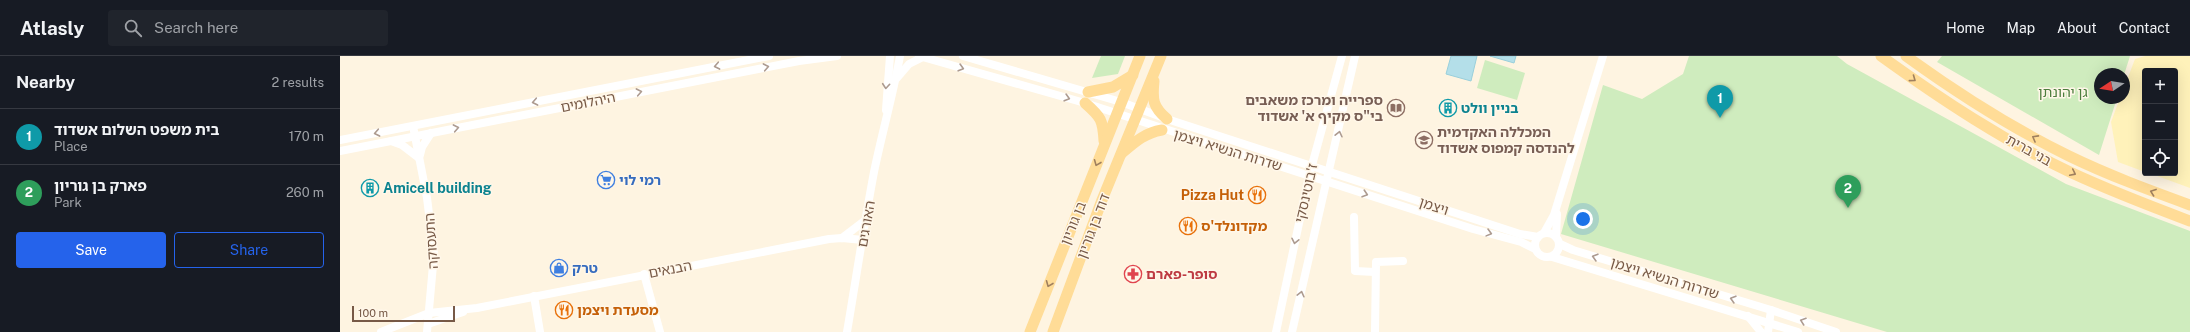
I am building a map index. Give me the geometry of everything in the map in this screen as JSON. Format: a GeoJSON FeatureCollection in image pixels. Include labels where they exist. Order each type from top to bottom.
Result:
{"type":"FeatureCollection","features":[{"type":"Feature","properties":{"kind":"main road","name":"בן גוריון"},"geometry":{"type":"LineString","coordinates":[[1030,332],[1140,56]]}},
{"type":"Feature","properties":{"kind":"main road"},"geometry":{"type":"LineString","coordinates":[[1161,56],[1155,70],[1153,93],[1157,110],[1167,119]]}},
{"type":"Feature","properties":{"kind":"main road","name":"בני ברית"},"geometry":{"type":"LineString","coordinates":[[1881,56],[1927,90],[2036,155],[2114,192],[2190,221]]}},
{"type":"Feature","properties":{"kind":"main road","name":"בני ברית"},"geometry":{"type":"LineString","coordinates":[[1906,56],[1938,79],[2011,124],[2068,156],[2145,189],[2190,205]]}},
{"type":"Feature","properties":{"kind":"main road","name":"דוד בן גוריון"},"geometry":{"type":"LineString","coordinates":[[1053,332],[1120,155],[1155,70]]}},
{"type":"Feature","properties":{"kind":"main road"},"geometry":{"type":"LineString","coordinates":[[1104,146],[1102,121],[1087,98],[1113,87],[1133,75]]}},
{"type":"Feature","properties":{"kind":"main road"},"geometry":{"type":"LineString","coordinates":[[1120,155],[1142,136],[1149,132],[1162,130]]}},
{"type":"Feature","properties":{"kind":"street","name":"היהלומים"},"geometry":{"type":"LineString","coordinates":[[340,140],[769,56]]}},
{"type":"Feature","properties":{"kind":"street","name":"היהלומים"},"geometry":{"type":"LineString","coordinates":[[340,151],[799,61],[837,56]]}},
{"type":"Feature","properties":{"kind":"street","name":"האורגים"},"geometry":{"type":"LineString","coordinates":[[886,117],[886,93],[890,56]]}},
{"type":"Feature","properties":{"kind":"street","name":"האורגים"},"geometry":{"type":"LineString","coordinates":[[847,332],[886,117],[900,56]]}},
{"type":"Feature","properties":{"kind":"street"},"geometry":{"type":"LineString","coordinates":[[896,78],[909,64],[921,56]]}},
{"type":"Feature","properties":{"kind":"street","name":"שדרות הנשיא ויצמן"},"geometry":{"type":"LineString","coordinates":[[921,56],[1087,98],[1121,102],[1167,119],[1330,172]]}},
{"type":"Feature","properties":{"kind":"street","name":"שדרות הנשיא ויצמן"},"geometry":{"type":"LineString","coordinates":[[963,56],[1087,98],[1117,114],[1162,130],[1473,229],[1527,244],[1535,249]]}},
{"type":"Feature","properties":{"kind":"street","name":"ז'בוטינסקי"},"geometry":{"type":"LineString","coordinates":[[1276,332],[1309,176],[1342,56]]}},
{"type":"Feature","properties":{"kind":"street","name":"ז'בוטינסקי"},"geometry":{"type":"LineString","coordinates":[[1292,332],[1328,182],[1355,56]]}},
{"type":"Feature","properties":{"kind":"street"},"geometry":{"type":"LineString","coordinates":[[1559,198],[1559,250],[1552,256],[1542,256],[1535,249],[1535,242],[1550,224],[1603,56]]}},
{"type":"Feature","properties":{"kind":"street","name":"התעסוקה"},"geometry":{"type":"LineString","coordinates":[[413,126],[432,226],[434,254],[427,328]]}},
{"type":"Feature","properties":{"kind":"street"},"geometry":{"type":"LineString","coordinates":[[390,141],[402,145],[419,158],[422,147],[431,133]]}},
{"type":"Feature","properties":{"kind":"street","name":"ויצמן"},"geometry":{"type":"LineString","coordinates":[[1330,172],[1520,234],[1541,235]]}},
{"type":"Feature","properties":{"kind":"street"},"geometry":{"type":"LineString","coordinates":[[1354,217],[1355,271],[1375,272]]}},
{"type":"Feature","properties":{"kind":"street"},"geometry":{"type":"LineString","coordinates":[[842,238],[867,218]]}},
{"type":"Feature","properties":{"kind":"street"},"geometry":{"type":"LineString","coordinates":[[1541,235],[1550,233],[1558,241]]}},
{"type":"Feature","properties":{"kind":"street","name":"הבנאים"},"geometry":{"type":"LineString","coordinates":[[381,332],[429,313],[477,308],[644,274],[842,238],[863,240]]}},
{"type":"Feature","properties":{"kind":"street","name":"שדרות הנשיא ויצמן"},"geometry":{"type":"LineString","coordinates":[[1558,241],[1572,250],[1771,310]]}},
{"type":"Feature","properties":{"kind":"street","name":"שדרות הנשיא ויצמן"},"geometry":{"type":"LineString","coordinates":[[1552,256],[1798,332]]}},
{"type":"Feature","properties":{"kind":"street"},"geometry":{"type":"LineString","coordinates":[[1375,332],[1376,262],[1402,261]]}},
{"type":"Feature","properties":{"kind":"street"},"geometry":{"type":"LineString","coordinates":[[644,274],[660,332]]}},
{"type":"Feature","properties":{"kind":"street"},"geometry":{"type":"LineString","coordinates":[[534,296],[540,332]]}},
{"type":"Feature","properties":{"kind":"street","name":"הבנאים"},"geometry":{"type":"LineString","coordinates":[[427,328],[477,308]]}},
{"type":"Feature","properties":{"kind":"street"},"geometry":{"type":"LineString","coordinates":[[1768,332],[1771,310],[1836,332]]}},
{"type":"Feature","properties":{"kind":"street"},"geometry":{"type":"LineString","coordinates":[[1747,315],[1761,332]]}},
{"type":"Feature","properties":{"kind":"green space"},"geometry":{"type":"Polygon","coordinates":[[[1101,56],[1125,56],[1118,74],[1092,78],[1101,56]]]}},
{"type":"Feature","properties":{"kind":"green space"},"geometry":{"type":"Polygon","coordinates":[[[1689,56],[1837,56],[1847,64],[2066,184],[2190,231],[2190,332],[1887,332],[1561,234],[1603,85],[1642,99],[1683,74],[1689,56]]]}},
{"type":"Feature","properties":{"kind":"green space","name":"גן יהונתן"},"geometry":{"type":"Polygon","coordinates":[[[1942,56],[2130,56],[2126,68],[2094,68],[2094,104],[2115,104],[2099,155],[1937,62],[1942,56]]]}},
{"type":"Feature","properties":{"kind":"green space"},"geometry":{"type":"Polygon","coordinates":[[[1485,60],[1525,73],[1517,100],[1477,88],[1485,60]]]}},
{"type":"Feature","properties":{"kind":"sand"},"geometry":{"type":"Polygon","coordinates":[[[2145,56],[2190,56],[2190,188],[2157,176],[2178,176],[2178,68],[2142,68],[2142,171],[2118,162],[2111,122],[2118,104],[2130,104],[2130,72],[2135,59],[2145,56]]]}},
{"type":"Feature","properties":{"kind":"water"},"geometry":{"type":"Polygon","coordinates":[[[1451,56],[1477,56],[1471,81],[1446,74],[1451,56]]]}},
{"type":"Feature","properties":{"kind":"water"},"geometry":{"type":"Polygon","coordinates":[[[1490,56],[1516,56],[1514,63],[1490,56]]]}},
{"type":"Feature","properties":{"kind":"place","name":"ספרייה ומרכז משאבים בי\"ס מקיף א' אשדוד"},"geometry":{"type":"Point","coordinates":[1396,108]}},
{"type":"Feature","properties":{"kind":"place","name":"בניין וולט"},"geometry":{"type":"Point","coordinates":[1448,108]}},
{"type":"Feature","properties":{"kind":"place","name":"בית משפט השלום אשדוד"},"geometry":{"type":"Point","coordinates":[1720,118]}},
{"type":"Feature","properties":{"kind":"place","name":"המכללה האקדמית להנדסה קמפוס אשדוד"},"geometry":{"type":"Point","coordinates":[1424,140]}},
{"type":"Feature","properties":{"kind":"place","name":"רמי לוי"},"geometry":{"type":"Point","coordinates":[606,180]}},
{"type":"Feature","properties":{"kind":"place","name":"Amicell building"},"geometry":{"type":"Point","coordinates":[370,188]}},
{"type":"Feature","properties":{"kind":"place","name":"Pizza Hut"},"geometry":{"type":"Point","coordinates":[1257,195]}},
{"type":"Feature","properties":{"kind":"place","name":"פארק בן גוריון"},"geometry":{"type":"Point","coordinates":[1848,208]}},
{"type":"Feature","properties":{"kind":"place","name":"מקדונלד'ס"},"geometry":{"type":"Point","coordinates":[1188,226]}},
{"type":"Feature","properties":{"kind":"place","name":"טרק"},"geometry":{"type":"Point","coordinates":[559,268]}},
{"type":"Feature","properties":{"kind":"place","name":"סופר-פארם"},"geometry":{"type":"Point","coordinates":[1133,274]}},
{"type":"Feature","properties":{"kind":"place","name":"מסעדת ויצמן"},"geometry":{"type":"Point","coordinates":[564,310]}}]}
